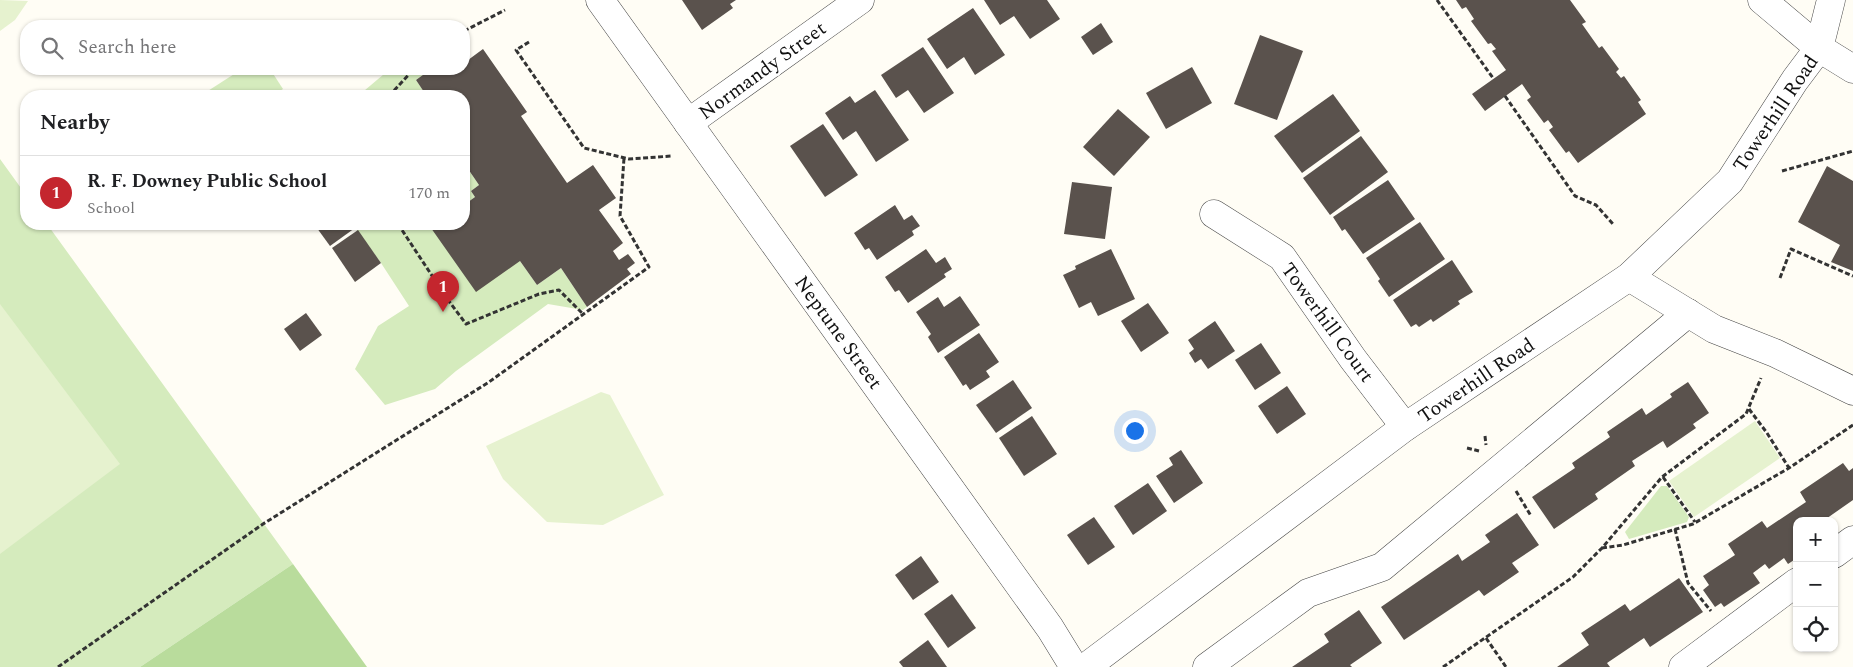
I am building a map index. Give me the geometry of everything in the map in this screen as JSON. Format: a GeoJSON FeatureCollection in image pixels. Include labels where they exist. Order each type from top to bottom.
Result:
{"type":"FeatureCollection","features":[{"type":"Feature","properties":{"kind":"street","name":"Neptune Street"},"geometry":{"type":"LineString","coordinates":[[600,0],[1050,628],[1074,667]]}},
{"type":"Feature","properties":{"kind":"street","name":"Normandy Street"},"geometry":{"type":"LineString","coordinates":[[688,123],[860,0]]}},
{"type":"Feature","properties":{"kind":"street"},"geometry":{"type":"LineString","coordinates":[[1762,0],[1819,48],[1853,69]]}},
{"type":"Feature","properties":{"kind":"street"},"geometry":{"type":"LineString","coordinates":[[1819,48],[1831,0]]}},
{"type":"Feature","properties":{"kind":"street","name":"Towerhill Road"},"geometry":{"type":"LineString","coordinates":[[1086,667],[1405,427],[1629,277],[1730,181],[1795,80],[1819,48]]}},
{"type":"Feature","properties":{"kind":"street","name":"Towerhill Court"},"geometry":{"type":"LineString","coordinates":[[1214,214],[1282,257],[1353,359],[1405,427]]}},
{"type":"Feature","properties":{"kind":"street"},"geometry":{"type":"LineString","coordinates":[[1629,277],[1714,329],[1774,353],[1853,391]]}},
{"type":"Feature","properties":{"kind":"street"},"geometry":{"type":"LineString","coordinates":[[1207,667],[1308,593],[1382,567],[1688,313]]}},
{"type":"Feature","properties":{"kind":"street"},"geometry":{"type":"LineString","coordinates":[[1838,551],[1853,540]]}},
{"type":"Feature","properties":{"kind":"street"},"geometry":{"type":"LineString","coordinates":[[1683,667],[1793,585]]}},
{"type":"Feature","properties":{"kind":"path"},"geometry":{"type":"LineString","coordinates":[[1438,0],[1493,78]]}},
{"type":"Feature","properties":{"kind":"path"},"geometry":{"type":"LineString","coordinates":[[470,29],[505,10]]}},
{"type":"Feature","properties":{"kind":"path"},"geometry":{"type":"LineString","coordinates":[[529,42],[516,50],[584,148],[624,158],[672,156]]}},
{"type":"Feature","properties":{"kind":"path"},"geometry":{"type":"LineString","coordinates":[[395,90],[408,75]]}},
{"type":"Feature","properties":{"kind":"path"},"geometry":{"type":"LineString","coordinates":[[1505,96],[1575,196],[1596,205],[1613,224]]}},
{"type":"Feature","properties":{"kind":"path"},"geometry":{"type":"LineString","coordinates":[[1782,171],[1853,152]]}},
{"type":"Feature","properties":{"kind":"path"},"geometry":{"type":"LineString","coordinates":[[58,667],[263,524],[488,382],[649,267],[620,216],[624,158]]}},
{"type":"Feature","properties":{"kind":"path"},"geometry":{"type":"LineString","coordinates":[[402,230],[466,324],[539,294],[559,290],[583,314]]}},
{"type":"Feature","properties":{"kind":"path"},"geometry":{"type":"LineString","coordinates":[[1780,278],[1791,249],[1853,276]]}},
{"type":"Feature","properties":{"kind":"path"},"geometry":{"type":"LineString","coordinates":[[1443,667],[1448,666],[1573,577],[1602,548],[1663,477],[1746,414],[1774,353]]}},
{"type":"Feature","properties":{"kind":"path"},"geometry":{"type":"LineString","coordinates":[[1749,409],[1789,468]]}},
{"type":"Feature","properties":{"kind":"path"},"geometry":{"type":"LineString","coordinates":[[1602,548],[1623,545],[1695,522],[1789,468],[1853,425]]}},
{"type":"Feature","properties":{"kind":"path"},"geometry":{"type":"LineString","coordinates":[[1663,477],[1695,522]]}},
{"type":"Feature","properties":{"kind":"path"},"geometry":{"type":"LineString","coordinates":[[1675,529],[1688,583],[1729,633]]}},
{"type":"Feature","properties":{"kind":"path"},"geometry":{"type":"LineString","coordinates":[[1486,638],[1506,667]]}},
{"type":"Feature","properties":{"kind":"green space"},"geometry":{"type":"Polygon","coordinates":[[[0,0],[28,1],[15,20],[0,31],[0,0]]]}},
{"type":"Feature","properties":{"kind":"green space"},"geometry":{"type":"Polygon","coordinates":[[[233,75],[274,75],[283,89],[281,90],[209,90],[233,75]]]}},
{"type":"Feature","properties":{"kind":"green space"},"geometry":{"type":"Polygon","coordinates":[[[383,75],[423,75],[416,80],[423,90],[365,90],[383,75]]]}},
{"type":"Feature","properties":{"kind":"green space"},"geometry":{"type":"Polygon","coordinates":[[[0,159],[20,187],[20,230],[51,230],[293,564],[140,667],[0,667],[0,159]]]}},
{"type":"Feature","properties":{"kind":"green space"},"geometry":{"type":"Polygon","coordinates":[[[470,172],[479,185],[471,191],[475,197],[470,201],[470,172]]]}},
{"type":"Feature","properties":{"kind":"green space"},"geometry":{"type":"Polygon","coordinates":[[[356,230],[436,230],[520,261],[537,285],[561,268],[587,307],[583,310],[548,304],[456,371],[435,389],[385,405],[355,369],[378,326],[409,306],[356,230]]]}},
{"type":"Feature","properties":{"kind":"green space"},"geometry":{"type":"Polygon","coordinates":[[[0,304],[120,464],[0,554],[0,304]]]}},
{"type":"Feature","properties":{"kind":"green space"},"geometry":{"type":"Polygon","coordinates":[[[601,392],[610,395],[664,495],[603,525],[547,522],[503,479],[486,446],[601,392]]]}},
{"type":"Feature","properties":{"kind":"green space"},"geometry":{"type":"Polygon","coordinates":[[[1755,421],[1780,458],[1694,517],[1669,481],[1755,421]]]}},
{"type":"Feature","properties":{"kind":"green space"},"geometry":{"type":"Polygon","coordinates":[[[1661,486],[1667,486],[1689,517],[1687,522],[1629,539],[1625,532],[1661,486]]]}},
{"type":"Feature","properties":{"kind":"green space"},"geometry":{"type":"Polygon","coordinates":[[[293,564],[367,667],[140,667],[293,564]]]}},
{"type":"Feature","properties":{"kind":"building"},"geometry":{"type":"Polygon","coordinates":[[[682,0],[736,0],[730,4],[733,8],[702,30],[682,0]]]}},
{"type":"Feature","properties":{"kind":"building"},"geometry":{"type":"Polygon","coordinates":[[[984,0],[1047,0],[1060,19],[1030,39],[1014,16],[1000,25],[984,0]]]}},
{"type":"Feature","properties":{"kind":"building"},"geometry":{"type":"Polygon","coordinates":[[[1456,0],[1570,0],[1586,22],[1582,24],[1599,48],[1602,46],[1619,69],[1616,72],[1621,78],[1624,76],[1641,100],[1638,102],[1646,114],[1578,163],[1569,151],[1566,153],[1549,130],[1553,127],[1548,120],[1544,123],[1527,100],[1531,97],[1522,84],[1485,111],[1472,94],[1506,70],[1492,51],[1496,49],[1491,43],[1488,44],[1471,21],[1474,19],[1466,7],[1462,9],[1456,0]]]}},
{"type":"Feature","properties":{"kind":"building"},"geometry":{"type":"Polygon","coordinates":[[[973,8],[1005,55],[975,75],[964,57],[947,69],[927,39],[973,8]]]}},
{"type":"Feature","properties":{"kind":"building"},"geometry":{"type":"Polygon","coordinates":[[[1101,23],[1113,42],[1093,55],[1081,37],[1101,23]]]}},
{"type":"Feature","properties":{"kind":"building"},"geometry":{"type":"Polygon","coordinates":[[[1260,35],[1303,51],[1277,120],[1234,104],[1260,35]]]}},
{"type":"Feature","properties":{"kind":"building"},"geometry":{"type":"Polygon","coordinates":[[[923,47],[954,93],[924,113],[908,90],[896,98],[881,75],[923,47]]]}},
{"type":"Feature","properties":{"kind":"building"},"geometry":{"type":"Polygon","coordinates":[[[483,49],[527,112],[521,116],[567,183],[593,165],[616,198],[599,210],[623,243],[613,251],[619,260],[628,254],[635,263],[627,269],[631,274],[587,307],[561,268],[537,285],[520,261],[476,292],[432,230],[470,230],[470,201],[475,197],[471,191],[479,185],[470,172],[470,90],[423,90],[416,80],[423,75],[470,75],[470,59],[483,49]]]}},
{"type":"Feature","properties":{"kind":"building"},"geometry":{"type":"Polygon","coordinates":[[[1192,67],[1212,103],[1166,129],[1146,93],[1192,67]]]}},
{"type":"Feature","properties":{"kind":"building"},"geometry":{"type":"Polygon","coordinates":[[[875,90],[909,140],[876,162],[856,131],[843,140],[825,113],[850,96],[855,103],[875,90]]]}},
{"type":"Feature","properties":{"kind":"building"},"geometry":{"type":"Polygon","coordinates":[[[1333,94],[1360,131],[1302,173],[1274,136],[1333,94]]]}},
{"type":"Feature","properties":{"kind":"building"},"geometry":{"type":"Polygon","coordinates":[[[1118,109],[1150,137],[1114,176],[1083,147],[1118,109]]]}},
{"type":"Feature","properties":{"kind":"building"},"geometry":{"type":"Polygon","coordinates":[[[823,124],[858,175],[825,197],[790,146],[823,124]]]}},
{"type":"Feature","properties":{"kind":"building"},"geometry":{"type":"Polygon","coordinates":[[[1361,136],[1388,172],[1330,215],[1303,178],[1361,136]]]}},
{"type":"Feature","properties":{"kind":"building"},"geometry":{"type":"Polygon","coordinates":[[[1827,166],[1853,181],[1853,271],[1831,262],[1840,245],[1798,222],[1827,166]]]}},
{"type":"Feature","properties":{"kind":"building"},"geometry":{"type":"Polygon","coordinates":[[[1388,180],[1415,219],[1363,254],[1345,229],[1342,231],[1333,217],[1388,180]]]}},
{"type":"Feature","properties":{"kind":"building"},"geometry":{"type":"Polygon","coordinates":[[[1072,182],[1112,187],[1105,239],[1064,234],[1072,182]]]}},
{"type":"Feature","properties":{"kind":"building"},"geometry":{"type":"Polygon","coordinates":[[[895,205],[904,220],[912,215],[920,226],[912,231],[914,235],[877,260],[869,248],[865,250],[854,233],[895,205]]]}},
{"type":"Feature","properties":{"kind":"building"},"geometry":{"type":"Polygon","coordinates":[[[1420,222],[1445,259],[1389,297],[1366,258],[1420,222]]]}},
{"type":"Feature","properties":{"kind":"building"},"geometry":{"type":"Polygon","coordinates":[[[318,230],[352,230],[330,246],[318,230]]]}},
{"type":"Feature","properties":{"kind":"building"},"geometry":{"type":"Polygon","coordinates":[[[358,230],[381,263],[355,282],[332,248],[358,230]]]}},
{"type":"Feature","properties":{"kind":"building"},"geometry":{"type":"Polygon","coordinates":[[[926,249],[936,263],[945,257],[952,269],[944,274],[946,277],[908,303],[899,290],[895,292],[885,277],[926,249]]]}},
{"type":"Feature","properties":{"kind":"building"},"geometry":{"type":"Polygon","coordinates":[[[1111,249],[1135,299],[1098,316],[1091,302],[1079,308],[1063,275],[1076,269],[1075,266],[1111,249]]]}},
{"type":"Feature","properties":{"kind":"building"},"geometry":{"type":"Polygon","coordinates":[[[1452,260],[1473,292],[1458,301],[1460,304],[1433,322],[1431,319],[1419,327],[1416,324],[1411,327],[1393,300],[1452,260]]]}},
{"type":"Feature","properties":{"kind":"building"},"geometry":{"type":"Polygon","coordinates":[[[960,296],[980,325],[938,353],[928,337],[931,334],[916,312],[938,297],[944,307],[960,296]]]}},
{"type":"Feature","properties":{"kind":"building"},"geometry":{"type":"Polygon","coordinates":[[[1148,303],[1169,333],[1141,352],[1121,321],[1148,303]]]}},
{"type":"Feature","properties":{"kind":"building"},"geometry":{"type":"Polygon","coordinates":[[[306,313],[322,335],[300,351],[284,329],[306,313]]]}},
{"type":"Feature","properties":{"kind":"building"},"geometry":{"type":"Polygon","coordinates":[[[1215,321],[1235,351],[1208,369],[1201,359],[1195,363],[1189,353],[1194,349],[1188,340],[1215,321]]]}},
{"type":"Feature","properties":{"kind":"building"},"geometry":{"type":"Polygon","coordinates":[[[979,333],[999,362],[986,371],[990,377],[970,390],[966,384],[963,386],[944,357],[979,333]]]}},
{"type":"Feature","properties":{"kind":"building"},"geometry":{"type":"Polygon","coordinates":[[[1261,343],[1281,373],[1255,390],[1235,360],[1261,343]]]}},
{"type":"Feature","properties":{"kind":"building"},"geometry":{"type":"Polygon","coordinates":[[[1013,380],[1032,408],[996,433],[976,405],[1013,380]]]}},
{"type":"Feature","properties":{"kind":"building"},"geometry":{"type":"Polygon","coordinates":[[[1688,382],[1709,413],[1693,424],[1696,428],[1667,448],[1663,441],[1632,461],[1635,466],[1595,494],[1598,499],[1554,529],[1532,497],[1575,468],[1572,463],[1610,437],[1607,432],[1642,408],[1646,415],[1672,397],[1670,394],[1688,382]]]}},
{"type":"Feature","properties":{"kind":"building"},"geometry":{"type":"Polygon","coordinates":[[[1287,386],[1306,414],[1277,434],[1258,406],[1287,386]]]}},
{"type":"Feature","properties":{"kind":"building"},"geometry":{"type":"Polygon","coordinates":[[[1032,416],[1057,454],[1024,476],[999,438],[1032,416]]]}},
{"type":"Feature","properties":{"kind":"building"},"geometry":{"type":"Polygon","coordinates":[[[1181,450],[1203,483],[1174,503],[1156,476],[1173,465],[1169,458],[1181,450]]]}},
{"type":"Feature","properties":{"kind":"building"},"geometry":{"type":"Polygon","coordinates":[[[1843,463],[1849,471],[1853,468],[1853,500],[1829,517],[1793,517],[1793,561],[1788,564],[1784,558],[1769,569],[1765,564],[1753,573],[1760,583],[1724,607],[1721,603],[1715,607],[1703,590],[1709,585],[1703,576],[1735,555],[1728,544],[1762,521],[1767,528],[1806,502],[1800,492],[1843,463]]]}},
{"type":"Feature","properties":{"kind":"building"},"geometry":{"type":"Polygon","coordinates":[[[1148,483],[1167,511],[1133,535],[1114,506],[1148,483]]]}},
{"type":"Feature","properties":{"kind":"building"},"geometry":{"type":"Polygon","coordinates":[[[1517,513],[1539,545],[1512,563],[1519,572],[1484,596],[1479,590],[1404,640],[1381,607],[1458,554],[1462,561],[1490,542],[1485,535],[1517,513]]]}},
{"type":"Feature","properties":{"kind":"building"},"geometry":{"type":"Polygon","coordinates":[[[1094,517],[1115,547],[1088,565],[1067,535],[1094,517]]]}},
{"type":"Feature","properties":{"kind":"building"},"geometry":{"type":"Polygon","coordinates":[[[921,556],[939,582],[913,600],[895,575],[921,556]]]}},
{"type":"Feature","properties":{"kind":"building"},"geometry":{"type":"Polygon","coordinates":[[[1679,578],[1703,612],[1650,647],[1644,638],[1607,663],[1610,667],[1557,667],[1589,645],[1581,633],[1625,604],[1630,611],[1679,578]]]}},
{"type":"Feature","properties":{"kind":"building"},"geometry":{"type":"Polygon","coordinates":[[[952,594],[976,628],[948,648],[924,614],[952,594]]]}},
{"type":"Feature","properties":{"kind":"building"},"geometry":{"type":"Polygon","coordinates":[[[1359,610],[1382,643],[1350,665],[1352,667],[1292,667],[1329,642],[1324,634],[1359,610]]]}},
{"type":"Feature","properties":{"kind":"building"},"geometry":{"type":"Polygon","coordinates":[[[928,640],[947,667],[903,667],[899,662],[928,640]]]}},
{"type":"Feature","properties":{"kind":"place","name":"R. F. Downey Public School"},"geometry":{"type":"Point","coordinates":[443,312]}}]}
